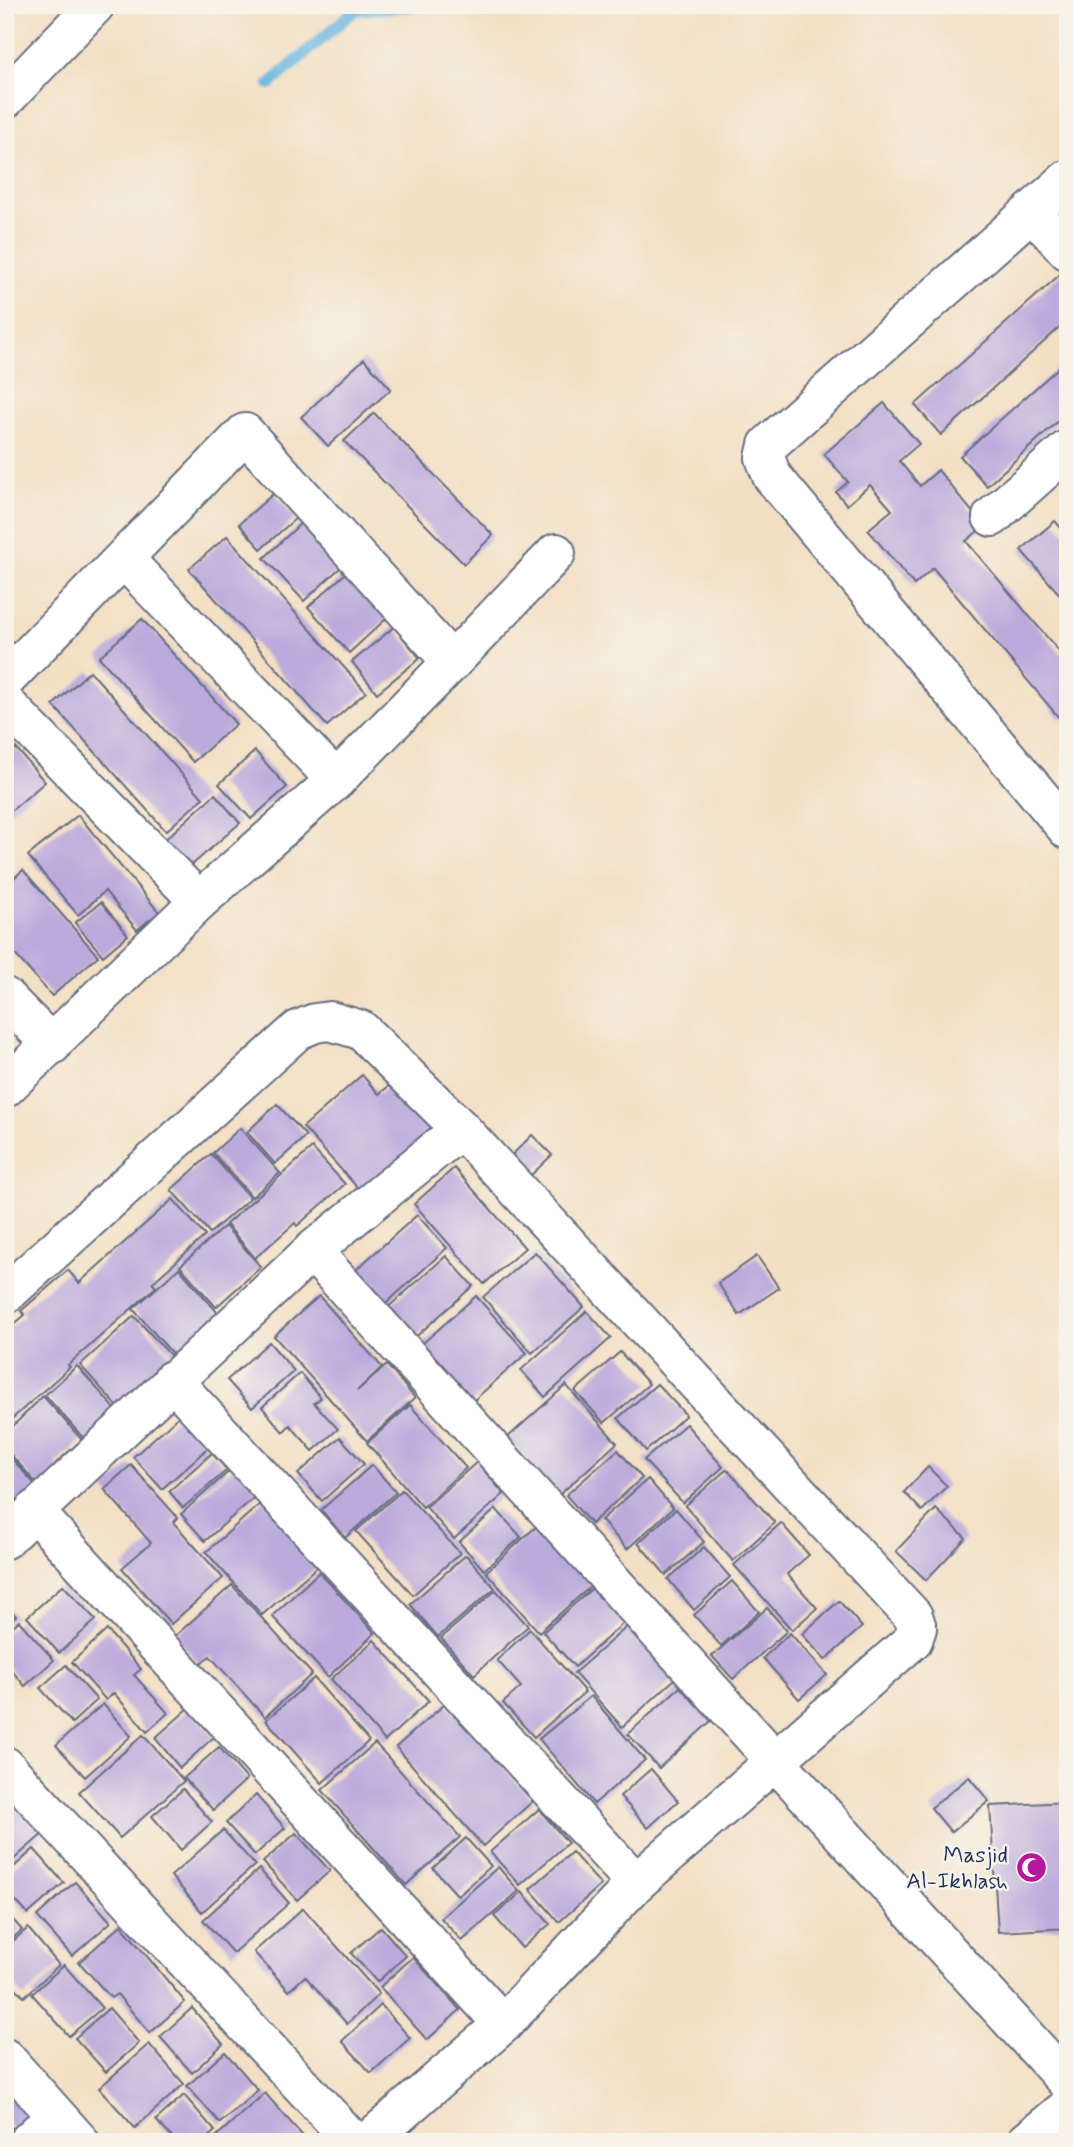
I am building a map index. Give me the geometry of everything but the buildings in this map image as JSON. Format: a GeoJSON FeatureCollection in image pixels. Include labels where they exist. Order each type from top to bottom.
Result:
{"type":"FeatureCollection","features":[{"type":"Feature","properties":{"kind":"street"},"geometry":{"type":"LineString","coordinates":[[5,99],[95,5]]}},
{"type":"Feature","properties":{"kind":"street"},"geometry":{"type":"LineString","coordinates":[[1068,251],[1053,205],[768,445],[765,458],[772,476],[1068,830]]}},
{"type":"Feature","properties":{"kind":"street"},"geometry":{"type":"LineString","coordinates":[[5,680],[246,433],[452,662]]}},
{"type":"Feature","properties":{"kind":"street"},"geometry":{"type":"LineString","coordinates":[[992,517],[1062,466]]}},
{"type":"Feature","properties":{"kind":"street"},"geometry":{"type":"LineString","coordinates":[[5,1088],[198,901],[336,780],[555,553]]}},
{"type":"Feature","properties":{"kind":"street"},"geometry":{"type":"LineString","coordinates":[[124,559],[336,780]]}},
{"type":"Feature","properties":{"kind":"street"},"geometry":{"type":"LineString","coordinates":[[5,703],[198,901]]}},
{"type":"Feature","properties":{"kind":"street"},"geometry":{"type":"LineString","coordinates":[[5,997],[52,1045]]}},
{"type":"Feature","properties":{"kind":"street"},"geometry":{"type":"LineString","coordinates":[[5,1295],[299,1030],[315,1023],[330,1021],[361,1030],[461,1129],[913,1616],[917,1628],[913,1640],[636,1883],[503,2024],[367,2142]]}},
{"type":"Feature","properties":{"kind":"street"},"geometry":{"type":"LineString","coordinates":[[5,1539],[312,1251],[461,1129]]}},
{"type":"Feature","properties":{"kind":"street"},"geometry":{"type":"LineString","coordinates":[[312,1251],[1068,2083]]}},
{"type":"Feature","properties":{"kind":"street"},"geometry":{"type":"LineString","coordinates":[[172,1380],[636,1883]]}},
{"type":"Feature","properties":{"kind":"street"},"geometry":{"type":"LineString","coordinates":[[34,1511],[503,2024]]}},
{"type":"Feature","properties":{"kind":"street"},"geometry":{"type":"LineString","coordinates":[[5,1766],[354,2142]]}},
{"type":"Feature","properties":{"kind":"street"},"geometry":{"type":"LineString","coordinates":[[5,2058],[68,2129],[29,2142]]}},
{"type":"Feature","properties":{"kind":"street"},"geometry":{"type":"LineString","coordinates":[[1026,2142],[1068,2107]]}},
{"type":"Feature","properties":{"kind":"waterway"},"geometry":{"type":"LineString","coordinates":[[270,84],[355,10],[426,5]]}},
{"type":"Feature","properties":{"kind":"place","name":"Masjid Al-Ikhlash"},"geometry":{"type":"Point","coordinates":[1031,1867]}}]}
